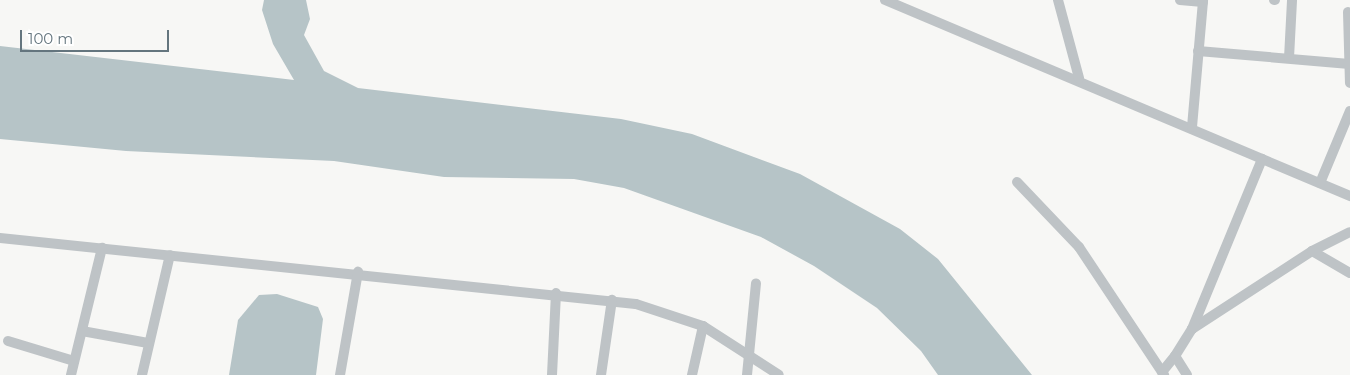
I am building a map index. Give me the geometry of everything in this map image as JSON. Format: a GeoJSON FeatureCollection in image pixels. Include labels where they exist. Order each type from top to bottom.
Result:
{"type":"FeatureCollection","features":[{"type":"Feature","properties":{"kind":"street"},"geometry":{"type":"LineString","coordinates":[[886,0],[1079,78],[1350,196]]}},
{"type":"Feature","properties":{"kind":"street"},"geometry":{"type":"LineString","coordinates":[[1058,0],[1079,78]]}},
{"type":"Feature","properties":{"kind":"street"},"geometry":{"type":"LineString","coordinates":[[1180,0],[1203,1],[1192,127]]}},
{"type":"Feature","properties":{"kind":"street"},"geometry":{"type":"LineString","coordinates":[[1289,58],[1292,0]]}},
{"type":"Feature","properties":{"kind":"street"},"geometry":{"type":"LineString","coordinates":[[1348,12],[1350,83]]}},
{"type":"Feature","properties":{"kind":"street"},"geometry":{"type":"LineString","coordinates":[[1198,51],[1349,64]]}},
{"type":"Feature","properties":{"kind":"street"},"geometry":{"type":"LineString","coordinates":[[1320,183],[1350,111]]}},
{"type":"Feature","properties":{"kind":"street"},"geometry":{"type":"LineString","coordinates":[[1017,182],[1046,208],[1090,262],[1163,374],[1192,329],[1262,159]]}},
{"type":"Feature","properties":{"kind":"street"},"geometry":{"type":"LineString","coordinates":[[1192,329],[1312,251],[1350,232]]}},
{"type":"Feature","properties":{"kind":"street"},"geometry":{"type":"LineString","coordinates":[[0,238],[358,272],[612,300],[658,309],[703,326],[750,354],[779,375]]}},
{"type":"Feature","properties":{"kind":"street"},"geometry":{"type":"LineString","coordinates":[[71,375],[102,248]]}},
{"type":"Feature","properties":{"kind":"street"},"geometry":{"type":"LineString","coordinates":[[1312,251],[1350,273]]}},
{"type":"Feature","properties":{"kind":"street"},"geometry":{"type":"LineString","coordinates":[[142,375],[170,255]]}},
{"type":"Feature","properties":{"kind":"street"},"geometry":{"type":"LineString","coordinates":[[340,375],[358,272]]}},
{"type":"Feature","properties":{"kind":"street"},"geometry":{"type":"LineString","coordinates":[[747,375],[756,284]]}},
{"type":"Feature","properties":{"kind":"street"},"geometry":{"type":"LineString","coordinates":[[552,375],[556,293]]}},
{"type":"Feature","properties":{"kind":"street"},"geometry":{"type":"LineString","coordinates":[[601,375],[612,300]]}},
{"type":"Feature","properties":{"kind":"street"},"geometry":{"type":"LineString","coordinates":[[692,375],[703,326]]}},
{"type":"Feature","properties":{"kind":"street"},"geometry":{"type":"LineString","coordinates":[[82,330],[148,343]]}},
{"type":"Feature","properties":{"kind":"street"},"geometry":{"type":"LineString","coordinates":[[8,341],[74,361]]}},
{"type":"Feature","properties":{"kind":"street"},"geometry":{"type":"LineString","coordinates":[[1175,356],[1187,375]]}},
{"type":"Feature","properties":{"kind":"shaded area"},"geometry":{"type":"Polygon","coordinates":[[[264,0],[306,0],[310,19],[304,35],[324,71],[358,88],[621,119],[692,134],[800,174],[900,229],[938,259],[1032,375],[938,375],[921,351],[877,308],[814,266],[761,237],[624,188],[574,179],[444,177],[334,161],[126,151],[0,139],[0,46],[294,80],[273,44],[262,10],[264,0]]]}},
{"type":"Feature","properties":{"kind":"shaded area"},"geometry":{"type":"Polygon","coordinates":[[[277,294],[318,307],[323,319],[316,375],[229,375],[238,320],[259,295],[277,294]]]}}]}
